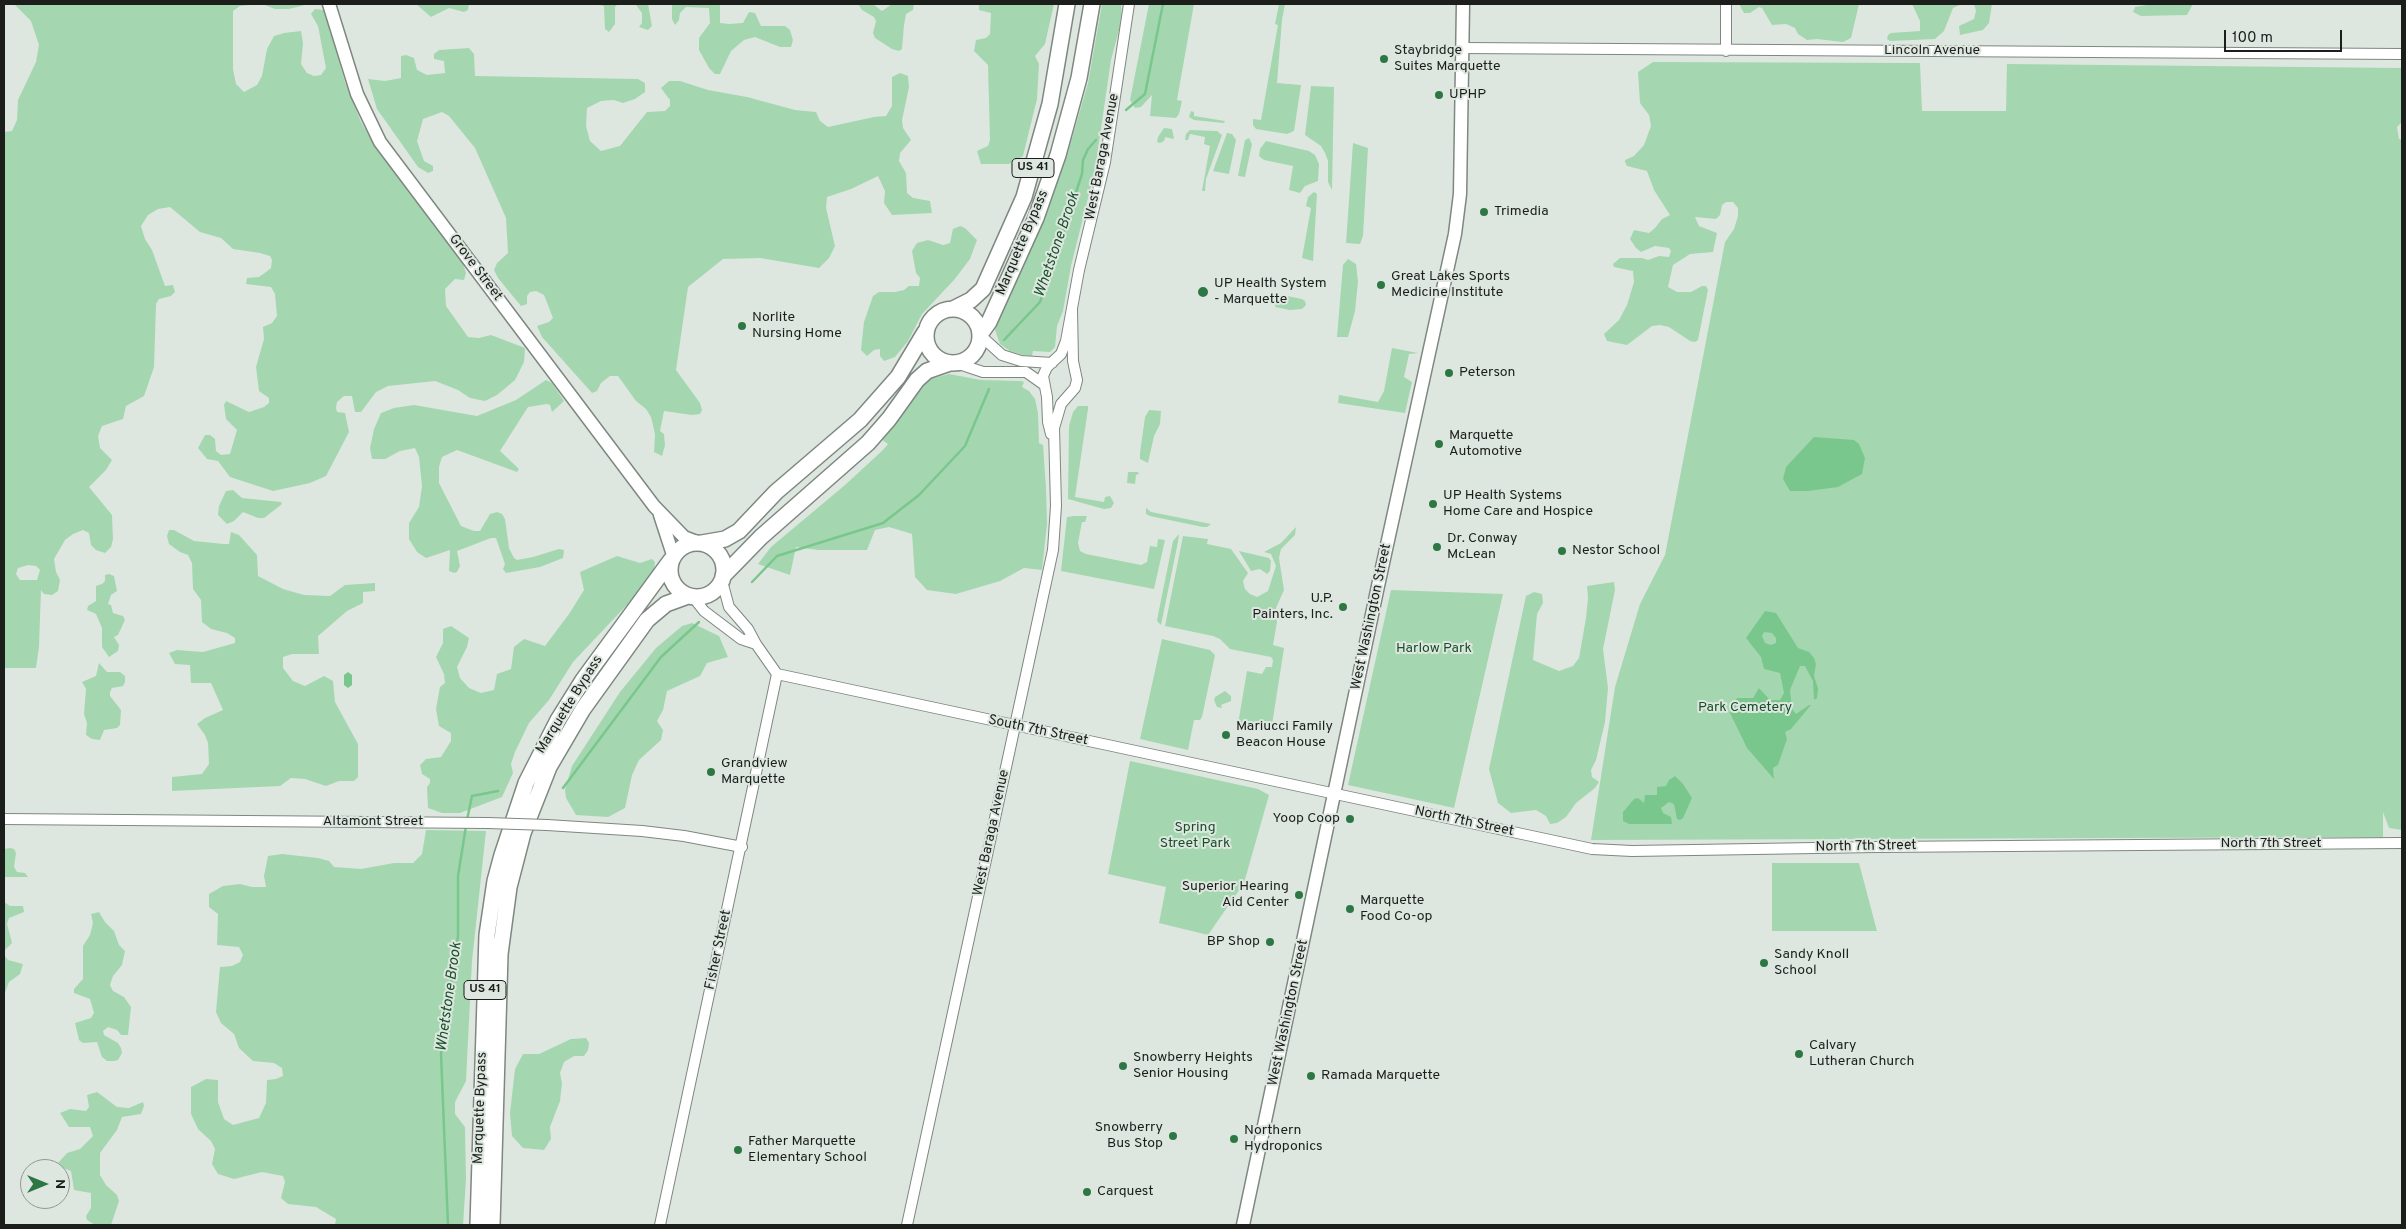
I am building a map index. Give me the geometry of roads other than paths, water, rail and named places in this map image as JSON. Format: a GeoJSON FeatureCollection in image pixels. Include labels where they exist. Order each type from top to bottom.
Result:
{"type":"FeatureCollection","features":[{"type":"Feature","properties":{"kind":"highway","name":"Marquette Bypass"},"geometry":{"type":"LineString","coordinates":[[953,309],[971,300],[984,289],[1024,197],[1050,104],[1067,4]]}},
{"type":"Feature","properties":{"kind":"highway","name":"Marquette Bypass"},"geometry":{"type":"LineString","coordinates":[[981,335],[989,322],[1036,218],[1058,155],[1079,78],[1092,4]]}},
{"type":"Feature","properties":{"kind":"highway","name":"US 41"},"geometry":{"type":"LineString","coordinates":[[672,558],[683,546],[725,539],[739,531],[776,492],[860,420],[898,377],[934,315],[946,309],[953,309]]}},
{"type":"Feature","properties":{"kind":"highway"},"geometry":{"type":"LineString","coordinates":[[953,309],[961,310],[970,316],[979,326],[981,335]]}},
{"type":"Feature","properties":{"kind":"highway"},"geometry":{"type":"LineString","coordinates":[[925,332],[930,351],[938,358],[953,363]]}},
{"type":"Feature","properties":{"kind":"highway","name":"US 41"},"geometry":{"type":"LineString","coordinates":[[691,597],[712,593],[723,578],[761,537],[863,448],[889,419],[917,380],[927,371],[972,357],[978,348],[981,335]]}},
{"type":"Feature","properties":{"kind":"highway"},"geometry":{"type":"LineString","coordinates":[[700,542],[714,549],[719,555],[724,567],[723,578]]}},
{"type":"Feature","properties":{"kind":"highway","name":"Marquette Bypass"},"geometry":{"type":"LineString","coordinates":[[478,1225],[487,935],[495,881],[502,855],[526,783],[558,720],[583,680],[672,558]]}},
{"type":"Feature","properties":{"kind":"highway"},"geometry":{"type":"LineString","coordinates":[[672,558],[670,569],[674,582],[691,597]]}},
{"type":"Feature","properties":{"kind":"highway","name":"Marquette Bypass"},"geometry":{"type":"LineString","coordinates":[[492,1225],[502,936],[508,887],[523,833],[548,767],[583,709],[654,613],[666,604],[691,597]]}},
{"type":"Feature","properties":{"kind":"main road","name":"Grove Street"},"geometry":{"type":"LineString","coordinates":[[329,4],[357,94],[380,142],[659,512],[684,537],[700,542]]}},
{"type":"Feature","properties":{"kind":"main road","name":"West Washington Street"},"geometry":{"type":"LineString","coordinates":[[1244,1225],[1378,586],[1455,234],[1460,194],[1463,4]]}},
{"type":"Feature","properties":{"kind":"main road","name":"Grove Street"},"geometry":{"type":"LineString","coordinates":[[659,512],[672,558]]}},
{"type":"Feature","properties":{"kind":"street","name":"West Baraga Avenue"},"geometry":{"type":"LineString","coordinates":[[1053,363],[1064,346],[1078,270],[1105,162],[1129,4]]}},
{"type":"Feature","properties":{"kind":"street"},"geometry":{"type":"LineString","coordinates":[[1726,4],[1726,51]]}},
{"type":"Feature","properties":{"kind":"street","name":"Lincoln Avenue"},"geometry":{"type":"LineString","coordinates":[[1462,48],[2402,54]]}},
{"type":"Feature","properties":{"kind":"street","name":"West Baraga Avenue"},"geometry":{"type":"LineString","coordinates":[[1072,309],[1074,368]]}},
{"type":"Feature","properties":{"kind":"street"},"geometry":{"type":"LineString","coordinates":[[953,363],[984,372],[1026,372],[1057,396],[1070,393],[1077,383],[1074,368],[1065,362],[1021,361],[1002,355],[981,335]]}},
{"type":"Feature","properties":{"kind":"street"},"geometry":{"type":"LineString","coordinates":[[1045,386],[1044,371],[1053,363]]}},
{"type":"Feature","properties":{"kind":"street","name":"West Baraga Avenue"},"geometry":{"type":"LineString","coordinates":[[907,1225],[1053,550],[1056,499],[1053,440],[1048,422],[1045,386]]}},
{"type":"Feature","properties":{"kind":"street","name":"West Baraga Avenue"},"geometry":{"type":"LineString","coordinates":[[1053,440],[1059,410],[1063,400],[1070,393]]}},
{"type":"Feature","properties":{"kind":"street"},"geometry":{"type":"LineString","coordinates":[[723,578],[730,606],[748,629],[777,674]]}},
{"type":"Feature","properties":{"kind":"street"},"geometry":{"type":"LineString","coordinates":[[691,597],[704,611],[741,639],[756,644]]}},
{"type":"Feature","properties":{"kind":"street","name":"South 7th Street"},"geometry":{"type":"LineString","coordinates":[[777,674],[1015,727],[1335,793]]}},
{"type":"Feature","properties":{"kind":"street","name":"Fisher Street"},"geometry":{"type":"LineString","coordinates":[[660,1225],[742,847],[777,674]]}},
{"type":"Feature","properties":{"kind":"street","name":"North 7th Street"},"geometry":{"type":"LineString","coordinates":[[1335,793],[1592,849],[1632,851],[1877,846],[2402,843]]}},
{"type":"Feature","properties":{"kind":"street","name":"Altamont Street"},"geometry":{"type":"LineString","coordinates":[[4,819],[547,825],[642,831],[684,836],[742,847]]}},
{"type":"Feature","properties":{"kind":"waterway","name":"Whetstone Brook"},"geometry":{"type":"LineString","coordinates":[[1126,110],[1145,94],[1163,4]]}},
{"type":"Feature","properties":{"kind":"waterway","name":"Whetstone Brook"},"geometry":{"type":"LineString","coordinates":[[1004,340],[1040,302],[1082,174],[1083,160],[1088,149],[1096,140]]}},
{"type":"Feature","properties":{"kind":"waterway","name":"Whetstone Brook"},"geometry":{"type":"LineString","coordinates":[[752,582],[777,556],[883,523],[919,495],[965,446],[989,389]]}},
{"type":"Feature","properties":{"kind":"waterway","name":"Whetstone Brook"},"geometry":{"type":"LineString","coordinates":[[563,788],[661,657],[699,622]]}},
{"type":"Feature","properties":{"kind":"waterway","name":"Whetstone Brook"},"geometry":{"type":"LineString","coordinates":[[467,820],[472,796],[498,791]]}},
{"type":"Feature","properties":{"kind":"waterway","name":"Whetstone Brook"},"geometry":{"type":"LineString","coordinates":[[448,1225],[441,1054],[458,936],[458,876],[466,826]]}},
{"type":"Feature","properties":{"kind":"place","name":"Staybridge Suites Marquette"},"geometry":{"type":"Point","coordinates":[1384,59]}},
{"type":"Feature","properties":{"kind":"place","name":"UPHP"},"geometry":{"type":"Point","coordinates":[1439,95]}},
{"type":"Feature","properties":{"kind":"place","name":"Trimedia"},"geometry":{"type":"Point","coordinates":[1484,212]}},
{"type":"Feature","properties":{"kind":"place","name":"Great Lakes Sports Medicine Institute"},"geometry":{"type":"Point","coordinates":[1381,285]}},
{"type":"Feature","properties":{"kind":"place","name":"UP Health System - Marquette"},"geometry":{"type":"Point","coordinates":[1203,292]}},
{"type":"Feature","properties":{"kind":"place","name":"Norlite Nursing Home"},"geometry":{"type":"Point","coordinates":[742,326]}},
{"type":"Feature","properties":{"kind":"place","name":"Peterson"},"geometry":{"type":"Point","coordinates":[1449,373]}},
{"type":"Feature","properties":{"kind":"place","name":"Marquette Automotive"},"geometry":{"type":"Point","coordinates":[1439,444]}},
{"type":"Feature","properties":{"kind":"place","name":"UP Health Systems Home Care and Hospice"},"geometry":{"type":"Point","coordinates":[1433,504]}},
{"type":"Feature","properties":{"kind":"place","name":"Dr. Conway McLean"},"geometry":{"type":"Point","coordinates":[1437,547]}},
{"type":"Feature","properties":{"kind":"place","name":"Nestor School"},"geometry":{"type":"Point","coordinates":[1562,551]}},
{"type":"Feature","properties":{"kind":"place","name":"U.P. Painters, Inc."},"geometry":{"type":"Point","coordinates":[1343,607]}},
{"type":"Feature","properties":{"kind":"place","name":"Mariucci Family Beacon House"},"geometry":{"type":"Point","coordinates":[1226,735]}},
{"type":"Feature","properties":{"kind":"place","name":"Grandview Marquette"},"geometry":{"type":"Point","coordinates":[711,772]}},
{"type":"Feature","properties":{"kind":"place","name":"Yoop Coop"},"geometry":{"type":"Point","coordinates":[1350,819]}},
{"type":"Feature","properties":{"kind":"place","name":"Superior Hearing Aid Center"},"geometry":{"type":"Point","coordinates":[1299,895]}},
{"type":"Feature","properties":{"kind":"place","name":"Marquette Food Co-op"},"geometry":{"type":"Point","coordinates":[1350,909]}},
{"type":"Feature","properties":{"kind":"place","name":"BP Shop"},"geometry":{"type":"Point","coordinates":[1270,942]}},
{"type":"Feature","properties":{"kind":"place","name":"Sandy Knoll School"},"geometry":{"type":"Point","coordinates":[1764,963]}},
{"type":"Feature","properties":{"kind":"place","name":"Calvary Lutheran Church"},"geometry":{"type":"Point","coordinates":[1799,1054]}},
{"type":"Feature","properties":{"kind":"place","name":"Snowberry Heights Senior Housing"},"geometry":{"type":"Point","coordinates":[1123,1066]}},
{"type":"Feature","properties":{"kind":"place","name":"Ramada Marquette"},"geometry":{"type":"Point","coordinates":[1311,1076]}},
{"type":"Feature","properties":{"kind":"place","name":"Snowberry Bus Stop"},"geometry":{"type":"Point","coordinates":[1173,1136]}},
{"type":"Feature","properties":{"kind":"place","name":"Northern Hydroponics"},"geometry":{"type":"Point","coordinates":[1234,1139]}},
{"type":"Feature","properties":{"kind":"place","name":"Father Marquette Elementary School"},"geometry":{"type":"Point","coordinates":[738,1150]}},
{"type":"Feature","properties":{"kind":"place","name":"Carquest"},"geometry":{"type":"Point","coordinates":[1087,1192]}},
{"type":"Feature","properties":{"kind":"park label","name":"Harlow Park"},"geometry":{"type":"Point","coordinates":[1434,649]}},
{"type":"Feature","properties":{"kind":"park label","name":"Park Cemetery"},"geometry":{"type":"Point","coordinates":[1745,708]}},
{"type":"Feature","properties":{"kind":"park label","name":"Spring Street Park"},"geometry":{"type":"Point","coordinates":[1195,836]}}]}
